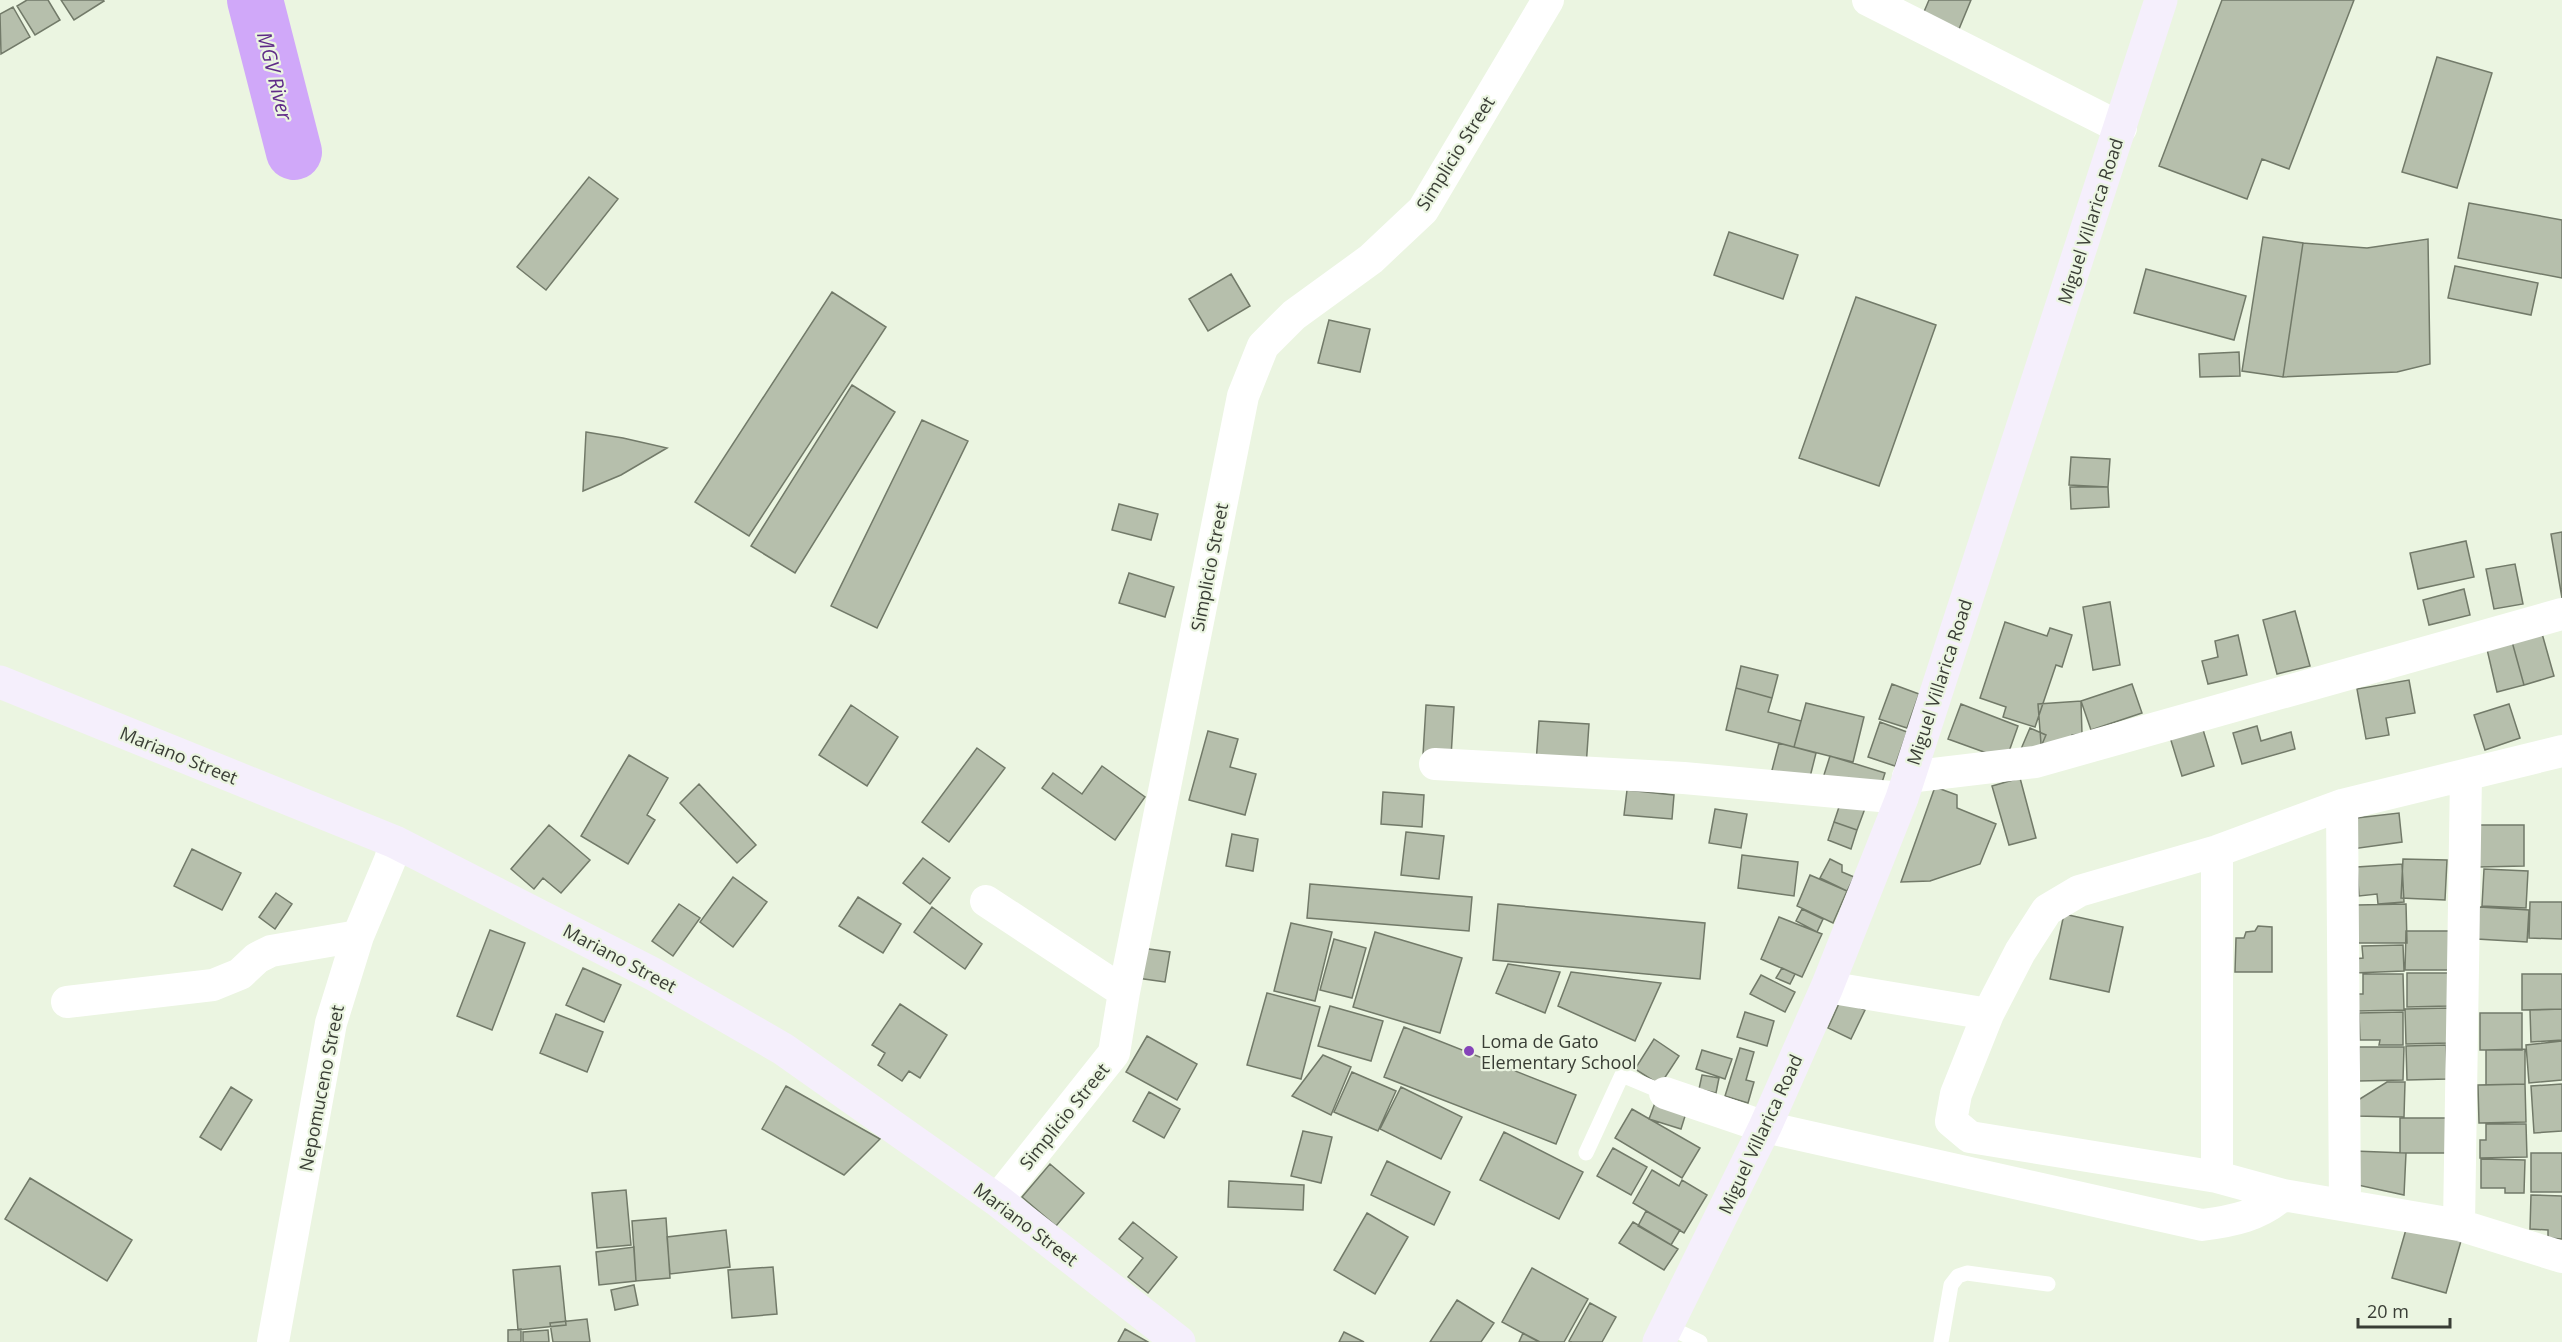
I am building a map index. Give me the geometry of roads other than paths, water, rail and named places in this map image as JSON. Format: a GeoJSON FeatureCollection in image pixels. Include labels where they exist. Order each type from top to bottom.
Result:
{"type":"FeatureCollection","features":[{"type":"Feature","properties":{"kind":"main road","name":"Miguel Villarica Road"},"geometry":{"type":"LineString","coordinates":[[1663,1334],[1765,1127],[1827,987],[1905,787],[2161,0]]}},
{"type":"Feature","properties":{"kind":"main road","name":"Mariano Street"},"geometry":{"type":"LineString","coordinates":[[0,682],[394,842],[653,974],[783,1049],[997,1200],[1179,1342]]}},
{"type":"Feature","properties":{"kind":"street","name":"Simplicio Street"},"geometry":{"type":"LineString","coordinates":[[997,1200],[1114,1053],[1124,992],[1243,396],[1263,346],[1315,298],[1371,259],[1423,210],[1548,0]]}},
{"type":"Feature","properties":{"kind":"street"},"geometry":{"type":"LineString","coordinates":[[1868,0],[2121,128]]}},
{"type":"Feature","properties":{"kind":"street"},"geometry":{"type":"LineString","coordinates":[[1435,764],[1684,778],[1905,787],[2035,762],[2562,615]]}},
{"type":"Feature","properties":{"kind":"street"},"geometry":{"type":"LineString","coordinates":[[2562,751],[2342,805],[2217,851],[2079,891],[2047,910],[2020,952],[1988,1014],[1956,1094],[1951,1122],[1970,1137],[2217,1177],[2283,1195],[2460,1225],[2562,1257]]}},
{"type":"Feature","properties":{"kind":"street"},"geometry":{"type":"LineString","coordinates":[[2460,1225],[2466,775]]}},
{"type":"Feature","properties":{"kind":"street"},"geometry":{"type":"LineString","coordinates":[[2342,805],[2345,1205]]}},
{"type":"Feature","properties":{"kind":"street","name":"Nepomuceno Street"},"geometry":{"type":"LineString","coordinates":[[273,1342],[331,1023],[358,936],[390,860],[394,842]]}},
{"type":"Feature","properties":{"kind":"street"},"geometry":{"type":"LineString","coordinates":[[2217,851],[2217,1177]]}},
{"type":"Feature","properties":{"kind":"street"},"geometry":{"type":"LineString","coordinates":[[986,901],[1124,992]]}},
{"type":"Feature","properties":{"kind":"street"},"geometry":{"type":"LineString","coordinates":[[67,1002],[213,985],[240,974],[257,958],[271,951],[358,936]]}},
{"type":"Feature","properties":{"kind":"street"},"geometry":{"type":"LineString","coordinates":[[1827,987],[1988,1014]]}},
{"type":"Feature","properties":{"kind":"street"},"geometry":{"type":"LineString","coordinates":[[1665,1093],[1765,1127],[2202,1225],[2238,1220],[2269,1207],[2283,1195]]}},
{"type":"Feature","properties":{"kind":"lane"},"geometry":{"type":"LineString","coordinates":[[1586,1153],[1622,1075],[1665,1093]]}},
{"type":"Feature","properties":{"kind":"lane"},"geometry":{"type":"LineString","coordinates":[[1941,1342],[1951,1285],[1958,1276],[1967,1273],[2048,1284]]}},
{"type":"Feature","properties":{"kind":"lane"},"geometry":{"type":"LineString","coordinates":[[1663,1334],[1700,1342]]}},
{"type":"Feature","properties":{"kind":"waterway","name":"MGV River"},"geometry":{"type":"LineString","coordinates":[[255,0],[294,152]]}},
{"type":"Feature","properties":{"kind":"place","name":"Loma de Gato Elementary School"},"geometry":{"type":"Point","coordinates":[1469,1051]}}]}
